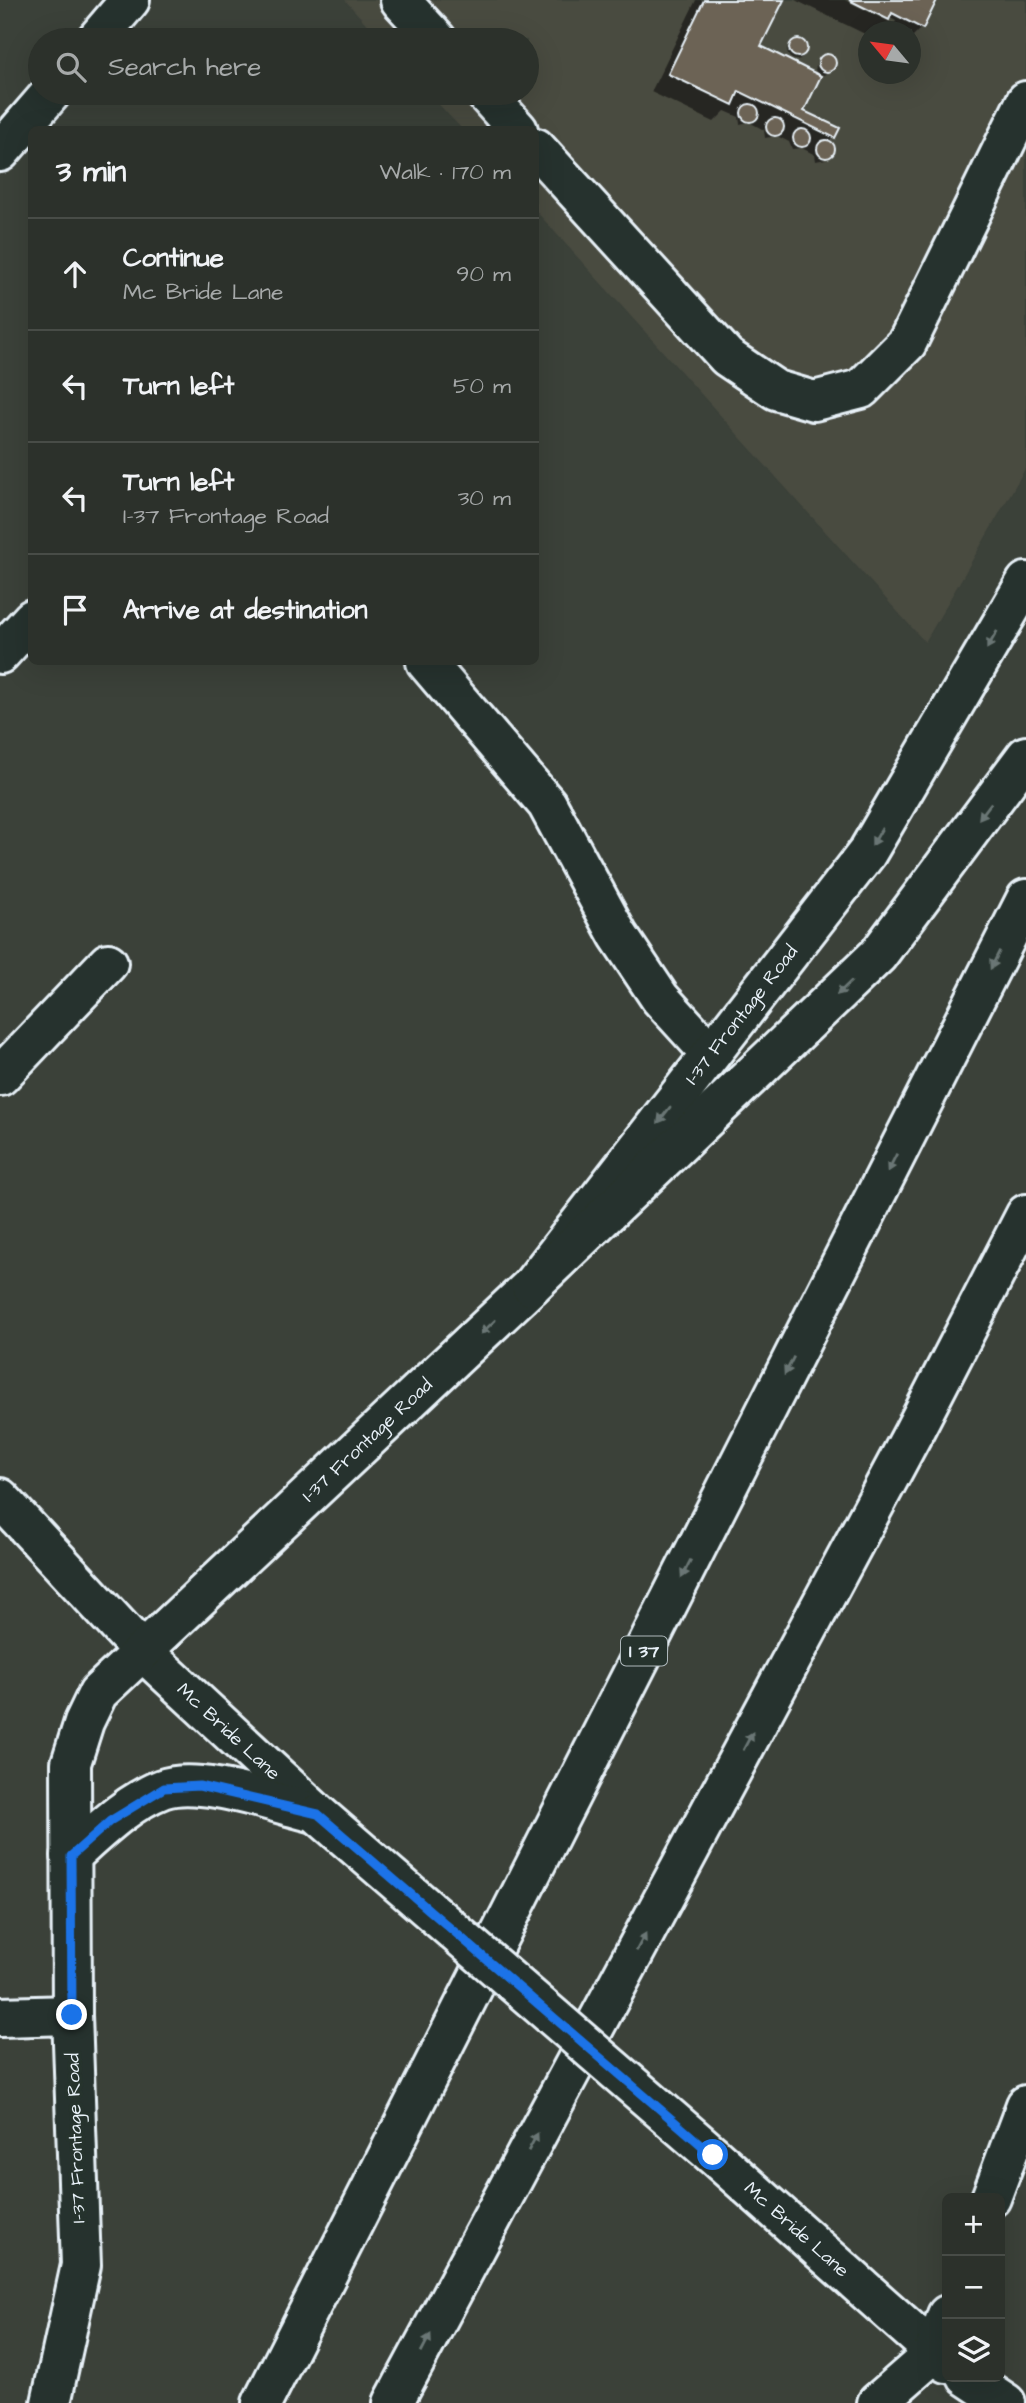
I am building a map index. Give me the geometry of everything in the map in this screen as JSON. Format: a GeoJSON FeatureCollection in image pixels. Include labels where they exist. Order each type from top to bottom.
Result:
{"type":"FeatureCollection","features":[{"type":"Feature","properties":{"kind":"main road"},"geometry":{"type":"LineString","coordinates":[[106,28],[130,0]]}},
{"type":"Feature","properties":{"kind":"main road"},"geometry":{"type":"LineString","coordinates":[[400,0],[426,28]]}},
{"type":"Feature","properties":{"kind":"main road"},"geometry":{"type":"LineString","coordinates":[[539,151],[727,357],[776,390],[814,401],[861,389],[907,343],[1026,101]]}},
{"type":"Feature","properties":{"kind":"main road"},"geometry":{"type":"LineString","coordinates":[[0,152],[41,105]]}},
{"type":"Feature","properties":{"kind":"main road"},"geometry":{"type":"LineString","coordinates":[[496,105],[515,126]]}},
{"type":"Feature","properties":{"kind":"main road","name":"I-37 Frontage Road"},"geometry":{"type":"LineString","coordinates":[[51,2403],[81,2265],[72,2015],[71,1763],[84,1722],[98,1693],[531,1286],[867,853],[1026,582]]}},
{"type":"Feature","properties":{"kind":"main road"},"geometry":{"type":"LineString","coordinates":[[0,654],[28,622]]}},
{"type":"Feature","properties":{"kind":"main road"},"geometry":{"type":"LineString","coordinates":[[429,665],[547,804],[618,935],[660,998],[711,1054]]}},
{"type":"Feature","properties":{"kind":"main road"},"geometry":{"type":"LineString","coordinates":[[531,1286],[878,956],[1026,756]]}},
{"type":"Feature","properties":{"kind":"main road","name":"I 37"},"geometry":{"type":"LineString","coordinates":[[262,2403],[1026,900]]}},
{"type":"Feature","properties":{"kind":"main road"},"geometry":{"type":"LineString","coordinates":[[0,1076],[108,963]]}},
{"type":"Feature","properties":{"kind":"main road"},"geometry":{"type":"LineString","coordinates":[[393,2403],[912,1434],[1026,1214]]}},
{"type":"Feature","properties":{"kind":"main road","name":"Mc Bride Lane"},"geometry":{"type":"LineString","coordinates":[[0,1498],[141,1650],[318,1814],[713,2155],[940,2359]]}},
{"type":"Feature","properties":{"kind":"main road"},"geometry":{"type":"LineString","coordinates":[[71,1856],[110,1821],[164,1788],[199,1786],[318,1814]]}},
{"type":"Feature","properties":{"kind":"main road"},"geometry":{"type":"LineString","coordinates":[[0,2018],[72,2015]]}},
{"type":"Feature","properties":{"kind":"main road"},"geometry":{"type":"LineString","coordinates":[[993,2193],[1026,2105]]}},
{"type":"Feature","properties":{"kind":"main road"},"geometry":{"type":"LineString","coordinates":[[877,2403],[940,2359],[946,2319]]}},
{"type":"Feature","properties":{"kind":"main road"},"geometry":{"type":"LineString","coordinates":[[974,2382],[1006,2403]]}},
{"type":"Feature","properties":{"kind":"shaded area"},"geometry":{"type":"Polygon","coordinates":[[[345,0],[1026,0],[1026,467],[925,642],[539,214],[539,126],[459,126],[439,105],[539,105],[539,28],[370,28],[345,0]]]}},
{"type":"Feature","properties":{"kind":"building"},"geometry":{"type":"Polygon","coordinates":[[[704,0],[784,0],[761,46],[821,76],[804,111],[840,128],[835,138],[739,91],[733,105],[668,74],[704,0]]]}},
{"type":"Feature","properties":{"kind":"building"},"geometry":{"type":"Polygon","coordinates":[[[849,0],[937,0],[923,29],[921,21],[908,21],[892,13],[889,20],[849,0]]]}},
{"type":"Feature","properties":{"kind":"building"},"geometry":{"type":"Polygon","coordinates":[[[798,39],[804,42],[807,48],[804,54],[798,57],[792,54],[789,48],[792,42],[798,39]]]}},
{"type":"Feature","properties":{"kind":"building"},"geometry":{"type":"Polygon","coordinates":[[[827,54],[833,57],[836,63],[833,69],[827,72],[821,69],[818,63],[821,57],[827,54]]]}},
{"type":"Feature","properties":{"kind":"building"},"geometry":{"type":"Polygon","coordinates":[[[750,104],[756,107],[759,113],[756,119],[750,122],[744,119],[741,113],[744,107],[750,104]]]}},
{"type":"Feature","properties":{"kind":"building"},"geometry":{"type":"Polygon","coordinates":[[[775,118],[781,121],[784,127],[781,133],[775,136],[769,133],[766,127],[769,121],[775,118]]]}},
{"type":"Feature","properties":{"kind":"building"},"geometry":{"type":"Polygon","coordinates":[[[802,129],[808,132],[811,138],[808,144],[802,147],[796,144],[793,138],[796,132],[802,129]]]}},
{"type":"Feature","properties":{"kind":"building"},"geometry":{"type":"Polygon","coordinates":[[[826,140],[832,143],[835,149],[832,155],[826,158],[820,155],[817,149],[820,143],[826,140]]]}},
{"type":"Feature","properties":{"kind":"route"},"geometry":{"type":"LineString","coordinates":[[72,2015],[71,1856],[110,1821],[164,1788],[199,1786],[318,1814],[713,2155]]}}]}
